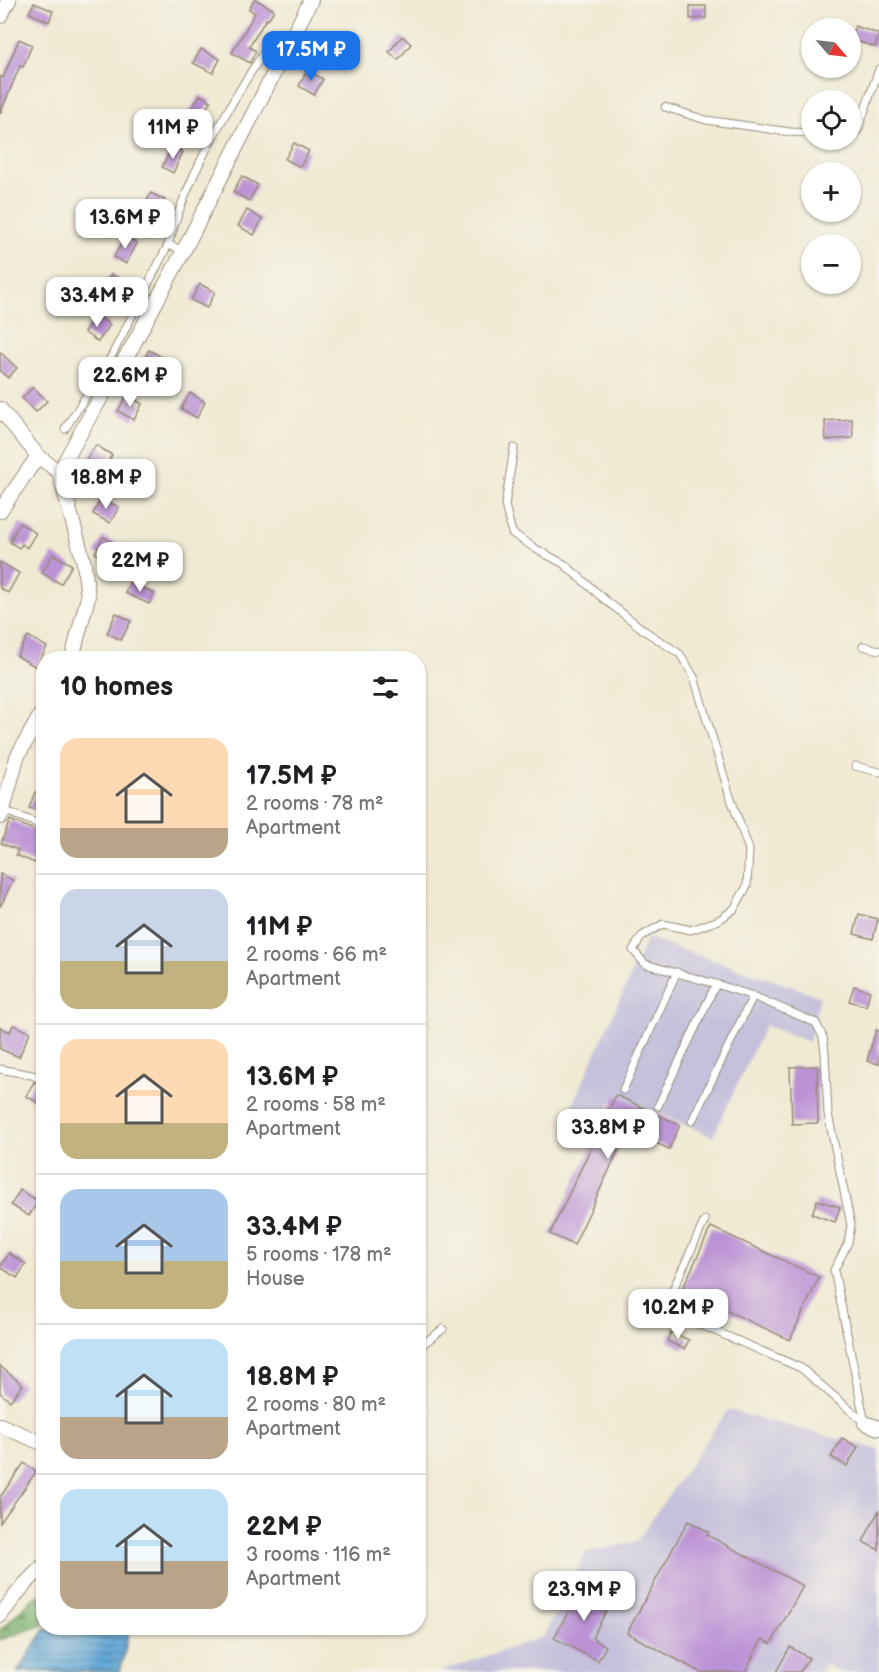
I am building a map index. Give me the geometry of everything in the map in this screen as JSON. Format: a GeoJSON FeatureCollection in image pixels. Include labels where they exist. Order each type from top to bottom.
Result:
{"type":"FeatureCollection","features":[{"type":"Feature","properties":{"kind":"street"},"geometry":{"type":"LineString","coordinates":[[0,16],[9,0]]}},
{"type":"Feature","properties":{"kind":"street"},"geometry":{"type":"LineString","coordinates":[[59,472],[132,347],[184,250],[311,0]]}},
{"type":"Feature","properties":{"kind":"street"},"geometry":{"type":"LineString","coordinates":[[0,409],[38,456],[59,472],[84,563],[88,597],[74,651]]}},
{"type":"Feature","properties":{"kind":"street"},"geometry":{"type":"LineString","coordinates":[[0,511],[38,456]]}},
{"type":"Feature","properties":{"kind":"street"},"geometry":{"type":"LineString","coordinates":[[2,814],[17,757],[36,724]]}},
{"type":"Feature","properties":{"kind":"street"},"geometry":{"type":"LineString","coordinates":[[865,1423],[879,1428]]}},
{"type":"Feature","properties":{"kind":"street"},"geometry":{"type":"LineString","coordinates":[[0,1425],[36,1441]]}},
{"type":"Feature","properties":{"kind":"street"},"geometry":{"type":"LineString","coordinates":[[0,1616],[36,1573]]}},
{"type":"Feature","properties":{"kind":"lane"},"geometry":{"type":"LineString","coordinates":[[65,429],[111,357],[168,245],[176,219],[206,148],[256,62],[272,42]]}},
{"type":"Feature","properties":{"kind":"lane"},"geometry":{"type":"LineString","coordinates":[[861,121],[879,69]]}},
{"type":"Feature","properties":{"kind":"lane"},"geometry":{"type":"LineString","coordinates":[[665,106],[706,120],[801,132]]}},
{"type":"Feature","properties":{"kind":"lane"},"geometry":{"type":"LineString","coordinates":[[168,245],[184,250]]}},
{"type":"Feature","properties":{"kind":"lane"},"geometry":{"type":"LineString","coordinates":[[514,448],[505,505],[512,532],[536,549],[564,564],[645,631],[680,654],[694,677],[749,850],[747,886],[734,909],[719,920],[691,930],[663,924],[642,936],[633,950],[645,964],[753,996],[816,1023],[823,1038],[828,1113],[851,1225],[848,1243],[834,1270],[865,1423]]}},
{"type":"Feature","properties":{"kind":"lane"},"geometry":{"type":"LineString","coordinates":[[863,646],[879,650]]}},
{"type":"Feature","properties":{"kind":"lane"},"geometry":{"type":"LineString","coordinates":[[855,766],[879,772]]}},
{"type":"Feature","properties":{"kind":"lane"},"geometry":{"type":"LineString","coordinates":[[2,814],[36,824]]}},
{"type":"Feature","properties":{"kind":"lane"},"geometry":{"type":"LineString","coordinates":[[623,1089],[677,972]]}},
{"type":"Feature","properties":{"kind":"lane"},"geometry":{"type":"LineString","coordinates":[[658,1106],[716,984]]}},
{"type":"Feature","properties":{"kind":"lane"},"geometry":{"type":"LineString","coordinates":[[692,1121],[753,996]]}},
{"type":"Feature","properties":{"kind":"lane"},"geometry":{"type":"LineString","coordinates":[[0,1069],[36,1077]]}},
{"type":"Feature","properties":{"kind":"lane"},"geometry":{"type":"LineString","coordinates":[[705,1220],[664,1309],[801,1368],[865,1423]]}},
{"type":"Feature","properties":{"kind":"lane"},"geometry":{"type":"LineString","coordinates":[[426,1342],[443,1329]]}},
{"type":"Feature","properties":{"kind":"shaded area"},"geometry":{"type":"Polygon","coordinates":[[[647,938],[820,996],[809,1042],[765,1025],[713,1137],[616,1095],[589,1139],[566,1120],[647,938]]]}},
{"type":"Feature","properties":{"kind":"shaded area"},"geometry":{"type":"Polygon","coordinates":[[[728,1410],[879,1450],[879,1672],[839,1672],[825,1664],[820,1672],[439,1672],[543,1637],[586,1552],[636,1542],[728,1410]]]}},
{"type":"Feature","properties":{"kind":"green space"},"geometry":{"type":"Polygon","coordinates":[[[36,1596],[36,1627],[0,1640],[0,1630],[36,1596]]]}},
{"type":"Feature","properties":{"kind":"water"},"geometry":{"type":"Polygon","coordinates":[[[41,1635],[128,1635],[120,1672],[17,1672],[41,1635]]]}},
{"type":"Feature","properties":{"kind":"building"},"geometry":{"type":"Polygon","coordinates":[[[254,0],[274,10],[249,47],[256,51],[250,63],[232,53],[255,13],[249,9],[254,0]]]}},
{"type":"Feature","properties":{"kind":"building"},"geometry":{"type":"Polygon","coordinates":[[[34,3],[53,11],[49,22],[29,13],[34,3]]]}},
{"type":"Feature","properties":{"kind":"building"},"geometry":{"type":"Polygon","coordinates":[[[690,6],[706,6],[706,18],[690,19],[690,6]]]}},
{"type":"Feature","properties":{"kind":"building"},"geometry":{"type":"Polygon","coordinates":[[[861,28],[879,34],[875,47],[861,43],[861,28]]]}},
{"type":"Feature","properties":{"kind":"building"},"geometry":{"type":"Polygon","coordinates":[[[402,36],[411,44],[398,60],[389,52],[402,36]]]}},
{"type":"Feature","properties":{"kind":"building"},"geometry":{"type":"Polygon","coordinates":[[[19,39],[32,45],[23,67],[20,66],[0,114],[0,76],[3,78],[19,39]]]}},
{"type":"Feature","properties":{"kind":"building"},"geometry":{"type":"Polygon","coordinates":[[[201,49],[220,59],[213,73],[193,63],[201,49]]]}},
{"type":"Feature","properties":{"kind":"building"},"geometry":{"type":"Polygon","coordinates":[[[307,70],[323,79],[314,95],[299,86],[307,70]]]}},
{"type":"Feature","properties":{"kind":"building"},"geometry":{"type":"Polygon","coordinates":[[[200,95],[211,101],[200,118],[189,112],[200,95]]]}},
{"type":"Feature","properties":{"kind":"building"},"geometry":{"type":"Polygon","coordinates":[[[294,143],[309,151],[300,167],[285,159],[294,143]]]}},
{"type":"Feature","properties":{"kind":"building"},"geometry":{"type":"Polygon","coordinates":[[[172,147],[183,152],[173,173],[162,167],[172,147]]]}},
{"type":"Feature","properties":{"kind":"building"},"geometry":{"type":"Polygon","coordinates":[[[242,176],[258,185],[249,201],[233,192],[242,176]]]}},
{"type":"Feature","properties":{"kind":"building"},"geometry":{"type":"Polygon","coordinates":[[[151,193],[165,200],[155,219],[141,212],[151,193]]]}},
{"type":"Feature","properties":{"kind":"building"},"geometry":{"type":"Polygon","coordinates":[[[247,210],[262,219],[254,235],[238,226],[247,210]]]}},
{"type":"Feature","properties":{"kind":"building"},"geometry":{"type":"Polygon","coordinates":[[[125,236],[137,243],[126,264],[114,257],[125,236]]]}},
{"type":"Feature","properties":{"kind":"building"},"geometry":{"type":"Polygon","coordinates":[[[112,274],[128,287],[118,300],[101,286],[112,274]]]}},
{"type":"Feature","properties":{"kind":"building"},"geometry":{"type":"Polygon","coordinates":[[[200,284],[215,292],[207,308],[191,300],[200,284]]]}},
{"type":"Feature","properties":{"kind":"building"},"geometry":{"type":"Polygon","coordinates":[[[96,315],[110,325],[98,342],[84,332],[96,315]]]}},
{"type":"Feature","properties":{"kind":"building"},"geometry":{"type":"Polygon","coordinates":[[[149,350],[164,358],[156,374],[140,366],[149,350]]]}},
{"type":"Feature","properties":{"kind":"building"},"geometry":{"type":"Polygon","coordinates":[[[0,352],[17,368],[8,378],[0,371],[0,352]]]}},
{"type":"Feature","properties":{"kind":"building"},"geometry":{"type":"Polygon","coordinates":[[[33,387],[47,401],[36,412],[22,398],[33,387]]]}},
{"type":"Feature","properties":{"kind":"building"},"geometry":{"type":"Polygon","coordinates":[[[190,393],[205,402],[197,418],[181,409],[190,393]]]}},
{"type":"Feature","properties":{"kind":"building"},"geometry":{"type":"Polygon","coordinates":[[[127,395],[142,404],[134,420],[118,411],[127,395]]]}},
{"type":"Feature","properties":{"kind":"building"},"geometry":{"type":"Polygon","coordinates":[[[852,419],[853,438],[826,440],[825,421],[852,419]]]}},
{"type":"Feature","properties":{"kind":"building"},"geometry":{"type":"Polygon","coordinates":[[[96,445],[112,455],[103,470],[86,460],[96,445]]]}},
{"type":"Feature","properties":{"kind":"building"},"geometry":{"type":"Polygon","coordinates":[[[101,498],[119,507],[110,523],[93,514],[101,498]]]}},
{"type":"Feature","properties":{"kind":"building"},"geometry":{"type":"Polygon","coordinates":[[[20,523],[36,533],[27,548],[22,544],[19,548],[10,542],[20,523]]]}},
{"type":"Feature","properties":{"kind":"building"},"geometry":{"type":"Polygon","coordinates":[[[103,537],[120,546],[112,562],[95,553],[103,537]]]}},
{"type":"Feature","properties":{"kind":"building"},"geometry":{"type":"Polygon","coordinates":[[[53,554],[72,565],[61,584],[42,573],[53,554]]]}},
{"type":"Feature","properties":{"kind":"building"},"geometry":{"type":"Polygon","coordinates":[[[0,562],[19,573],[8,593],[0,588],[0,562]]]}},
{"type":"Feature","properties":{"kind":"building"},"geometry":{"type":"Polygon","coordinates":[[[130,582],[154,593],[149,604],[125,593],[130,582]]]}},
{"type":"Feature","properties":{"kind":"building"},"geometry":{"type":"Polygon","coordinates":[[[116,613],[131,621],[121,640],[107,633],[116,613]]]}},
{"type":"Feature","properties":{"kind":"building"},"geometry":{"type":"Polygon","coordinates":[[[28,636],[47,647],[45,651],[36,651],[36,667],[17,656],[28,636]]]}},
{"type":"Feature","properties":{"kind":"building"},"geometry":{"type":"Polygon","coordinates":[[[35,792],[36,792],[36,810],[29,808],[35,792]]]}},
{"type":"Feature","properties":{"kind":"building"},"geometry":{"type":"Polygon","coordinates":[[[10,820],[36,831],[35,863],[16,855],[18,850],[1,843],[10,820]]]}},
{"type":"Feature","properties":{"kind":"building"},"geometry":{"type":"Polygon","coordinates":[[[0,874],[13,880],[0,907],[0,874]]]}},
{"type":"Feature","properties":{"kind":"building"},"geometry":{"type":"Polygon","coordinates":[[[859,914],[878,919],[873,939],[854,934],[859,914]]]}},
{"type":"Feature","properties":{"kind":"building"},"geometry":{"type":"Polygon","coordinates":[[[854,986],[870,991],[866,1006],[849,1001],[854,986]]]}},
{"type":"Feature","properties":{"kind":"building"},"geometry":{"type":"Polygon","coordinates":[[[13,1025],[30,1032],[19,1057],[0,1049],[0,1027],[10,1032],[13,1025]]]}},
{"type":"Feature","properties":{"kind":"building"},"geometry":{"type":"Polygon","coordinates":[[[876,1030],[879,1031],[879,1064],[867,1061],[876,1030]]]}},
{"type":"Feature","properties":{"kind":"building"},"geometry":{"type":"Polygon","coordinates":[[[817,1066],[818,1123],[792,1124],[790,1067],[817,1066]]]}},
{"type":"Feature","properties":{"kind":"building"},"geometry":{"type":"Polygon","coordinates":[[[34,1082],[36,1083],[36,1102],[26,1096],[34,1082]]]}},
{"type":"Feature","properties":{"kind":"building"},"geometry":{"type":"Polygon","coordinates":[[[616,1095],[680,1125],[669,1149],[628,1130],[574,1245],[550,1234],[616,1095]]]}},
{"type":"Feature","properties":{"kind":"building"},"geometry":{"type":"Polygon","coordinates":[[[20,1190],[36,1200],[36,1204],[29,1216],[11,1205],[20,1190]]]}},
{"type":"Feature","properties":{"kind":"building"},"geometry":{"type":"Polygon","coordinates":[[[817,1200],[840,1207],[835,1222],[812,1214],[817,1200]]]}},
{"type":"Feature","properties":{"kind":"building"},"geometry":{"type":"Polygon","coordinates":[[[711,1227],[819,1277],[790,1340],[682,1290],[711,1227]]]}},
{"type":"Feature","properties":{"kind":"building"},"geometry":{"type":"Polygon","coordinates":[[[9,1253],[26,1264],[17,1278],[0,1267],[9,1253]]]}},
{"type":"Feature","properties":{"kind":"building"},"geometry":{"type":"Polygon","coordinates":[[[671,1332],[689,1340],[684,1349],[667,1341],[671,1332]]]}},
{"type":"Feature","properties":{"kind":"building"},"geometry":{"type":"Polygon","coordinates":[[[0,1366],[23,1385],[10,1401],[0,1393],[0,1366]]]}},
{"type":"Feature","properties":{"kind":"building"},"geometry":{"type":"Polygon","coordinates":[[[842,1438],[858,1447],[847,1466],[831,1457],[842,1438]]]}},
{"type":"Feature","properties":{"kind":"building"},"geometry":{"type":"Polygon","coordinates":[[[24,1463],[36,1472],[0,1523],[0,1497],[24,1463]]]}},
{"type":"Feature","properties":{"kind":"building"},"geometry":{"type":"Polygon","coordinates":[[[879,1510],[879,1550],[863,1542],[879,1510]]]}},
{"type":"Feature","properties":{"kind":"building"},"geometry":{"type":"Polygon","coordinates":[[[688,1521],[709,1532],[707,1535],[803,1586],[771,1644],[762,1639],[745,1672],[700,1672],[627,1633],[688,1521]]]}},
{"type":"Feature","properties":{"kind":"building"},"geometry":{"type":"Polygon","coordinates":[[[584,1582],[608,1595],[601,1608],[606,1611],[592,1638],[606,1646],[598,1661],[554,1638],[584,1582]]]}},
{"type":"Feature","properties":{"kind":"building"},"geometry":{"type":"Polygon","coordinates":[[[790,1647],[809,1658],[800,1672],[776,1672],[790,1647]]]}}]}
